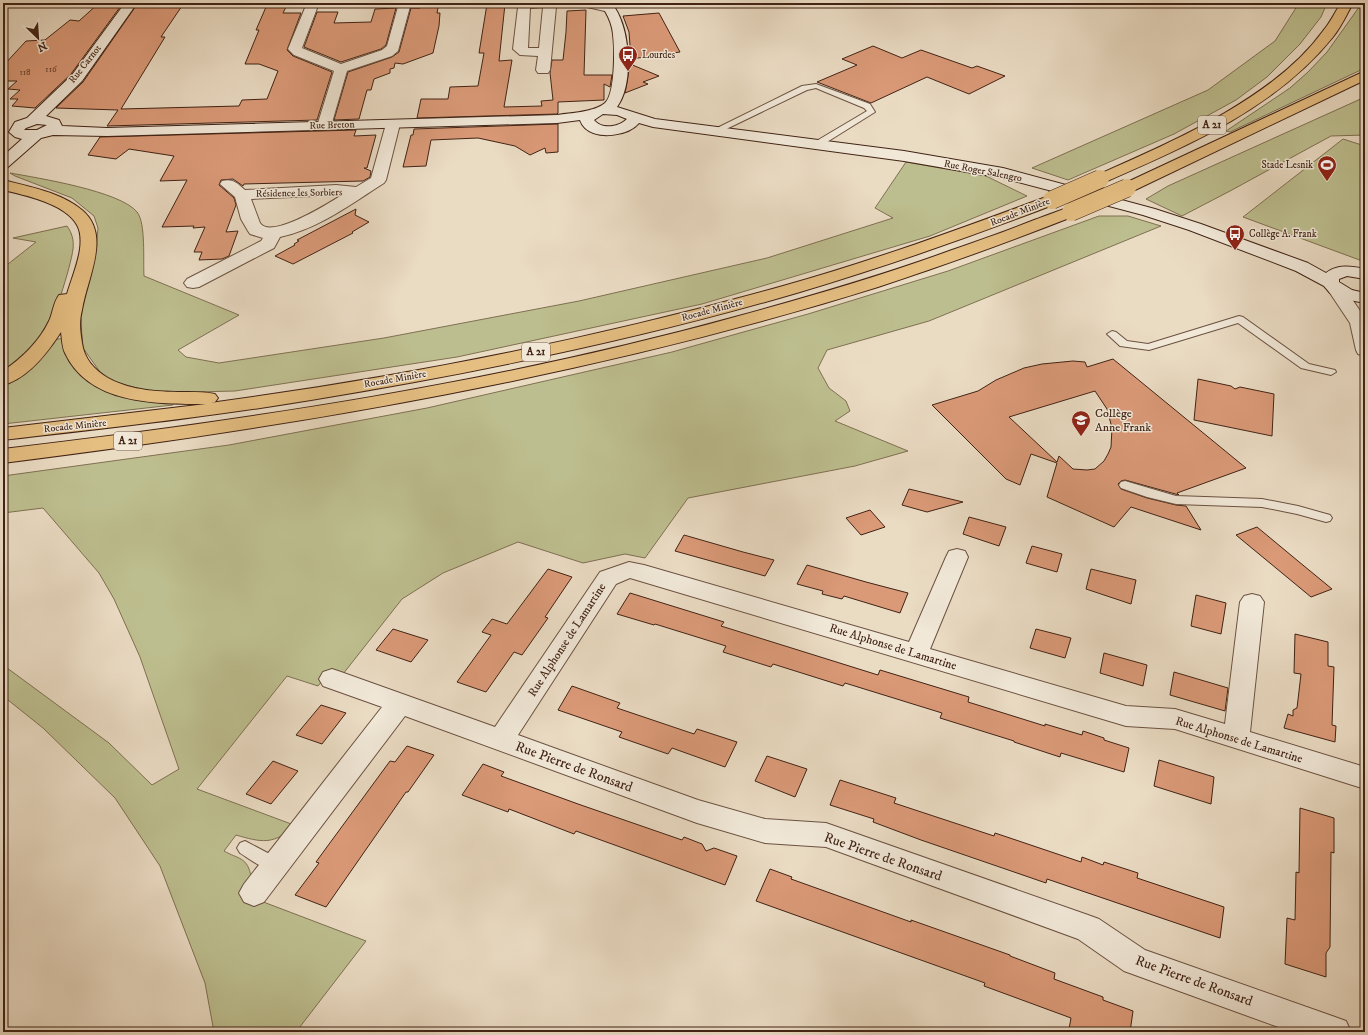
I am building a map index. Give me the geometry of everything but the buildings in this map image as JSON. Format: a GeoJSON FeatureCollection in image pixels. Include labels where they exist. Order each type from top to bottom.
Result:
{"type":"FeatureCollection","features":[{"type":"Feature","properties":{"kind":"highway","name":"Rocade Minière"},"geometry":{"type":"LineString","coordinates":[[3,434],[147,418],[262,402],[389,380],[571,344],[789,289],[869,265],[954,237],[1052,200],[1186,140],[1258,98],[1294,71],[1312,53],[1334,27],[1345,6]]}},
{"type":"Feature","properties":{"kind":"highway","name":"Rocade Minière"},"geometry":{"type":"LineString","coordinates":[[3,456],[173,435],[317,413],[444,389],[581,360],[708,330],[844,292],[944,259],[1071,212],[1127,188],[1365,75]]}},
{"type":"Feature","properties":{"kind":"highway"},"geometry":{"type":"LineString","coordinates":[[1256,127],[1365,86]]}},
{"type":"Feature","properties":{"kind":"highway"},"geometry":{"type":"LineString","coordinates":[[3,185],[35,194],[56,202],[79,216],[85,223],[90,242],[71,318],[70,331],[76,357],[82,367],[90,376],[104,385],[149,396],[183,398],[230,397],[323,385],[389,380]]}},
{"type":"Feature","properties":{"kind":"highway"},"geometry":{"type":"LineString","coordinates":[[3,199],[41,204],[55,210],[66,217],[75,226],[79,244],[78,254],[58,322],[48,339],[30,359],[3,379]]}},
{"type":"Feature","properties":{"kind":"street","name":"Rue Carnot"},"geometry":{"type":"LineString","coordinates":[[26,127],[76,78],[131,3]]}},
{"type":"Feature","properties":{"kind":"street"},"geometry":{"type":"LineString","coordinates":[[313,3],[295,49],[341,69],[387,53],[393,48],[405,3]]}},
{"type":"Feature","properties":{"kind":"street"},"geometry":{"type":"LineString","coordinates":[[543,70],[550,3]]}},
{"type":"Feature","properties":{"kind":"street"},"geometry":{"type":"LineString","coordinates":[[545,52],[525,52],[520,49],[524,7],[528,4],[564,3]]}},
{"type":"Feature","properties":{"kind":"street"},"geometry":{"type":"LineString","coordinates":[[587,3],[613,7],[620,34],[618,75],[601,113],[604,130],[621,129],[628,118],[601,113]]}},
{"type":"Feature","properties":{"kind":"street"},"geometry":{"type":"LineString","coordinates":[[324,126],[341,69]]}},
{"type":"Feature","properties":{"kind":"street","name":"Rue Breton"},"geometry":{"type":"LineString","coordinates":[[26,127],[107,132],[557,119],[601,113]]}},
{"type":"Feature","properties":{"kind":"street","name":"Rue Roger Salengro"},"geometry":{"type":"LineString","coordinates":[[628,118],[653,123],[904,156],[1003,173],[1182,223],[1302,266],[1336,281]]}},
{"type":"Feature","properties":{"kind":"street","name":"Résidence les Sorbiers"},"geometry":{"type":"LineString","coordinates":[[228,184],[241,195],[255,229],[262,234],[280,234],[299,226],[378,180],[393,124]]}},
{"type":"Feature","properties":{"kind":"street"},"geometry":{"type":"LineString","coordinates":[[3,147],[26,127]]}},
{"type":"Feature","properties":{"kind":"street"},"geometry":{"type":"LineString","coordinates":[[3,164],[26,127]]}},
{"type":"Feature","properties":{"kind":"street","name":"Résidence les Sorbiers"},"geometry":{"type":"LineString","coordinates":[[241,195],[336,190],[358,192]]}},
{"type":"Feature","properties":{"kind":"street"},"geometry":{"type":"LineString","coordinates":[[193,283],[268,244],[273,234]]}},
{"type":"Feature","properties":{"kind":"street"},"geometry":{"type":"LineString","coordinates":[[1336,281],[1350,271],[1365,274]]}},
{"type":"Feature","properties":{"kind":"street"},"geometry":{"type":"LineString","coordinates":[[1336,281],[1352,296],[1365,298]]}},
{"type":"Feature","properties":{"kind":"street"},"geometry":{"type":"LineString","coordinates":[[1336,281],[1362,315],[1365,350]]}},
{"type":"Feature","properties":{"kind":"street"},"geometry":{"type":"LineString","coordinates":[[916,654],[957,558]]}},
{"type":"Feature","properties":{"kind":"street","name":"Rue Alphonse de Lamartine"},"geometry":{"type":"LineString","coordinates":[[501,740],[608,578],[629,570],[644,572],[1126,716],[1175,719],[1365,778]]}},
{"type":"Feature","properties":{"kind":"street"},"geometry":{"type":"LineString","coordinates":[[1236,738],[1252,602]]}},
{"type":"Feature","properties":{"kind":"street","name":"Rue Pierre de Ronsard"},"geometry":{"type":"LineString","coordinates":[[332,679],[712,816],[765,831],[826,835],[1088,928],[1135,961],[1335,1032]]}},
{"type":"Feature","properties":{"kind":"street"},"geometry":{"type":"LineString","coordinates":[[254,893],[399,704]]}},
{"type":"Feature","properties":{"kind":"lane"},"geometry":{"type":"LineString","coordinates":[[715,131],[805,88],[816,86],[867,106],[871,112],[816,144]]}},
{"type":"Feature","properties":{"kind":"lane"},"geometry":{"type":"LineString","coordinates":[[1112,334],[1124,344],[1149,347],[1239,320],[1305,366],[1331,372]]}},
{"type":"Feature","properties":{"kind":"lane"},"geometry":{"type":"LineString","coordinates":[[1125,485],[1151,494],[1176,500],[1262,503],[1298,510],[1326,518]]}},
{"type":"Feature","properties":{"kind":"lane"},"geometry":{"type":"LineString","coordinates":[[245,848],[275,865]]}},
{"type":"Feature","properties":{"kind":"green space"},"geometry":{"type":"Polygon","coordinates":[[[330,3],[390,3],[389,6],[329,7],[330,3]]]}},
{"type":"Feature","properties":{"kind":"green space"},"geometry":{"type":"Polygon","coordinates":[[[1299,3],[1327,3],[1321,17],[1300,44],[1267,77],[1236,100],[1174,134],[1068,180],[1032,168],[1208,90],[1275,41],[1299,3]]]}},
{"type":"Feature","properties":{"kind":"green space"},"geometry":{"type":"Polygon","coordinates":[[[1362,3],[1365,3],[1365,68],[1230,132],[1226,131],[1290,88],[1308,72],[1327,52],[1362,3]]]}},
{"type":"Feature","properties":{"kind":"green space"},"geometry":{"type":"Polygon","coordinates":[[[1365,97],[1365,135],[1331,136],[1182,216],[1146,199],[1168,186],[1365,97]]]}},
{"type":"Feature","properties":{"kind":"green space","name":"Stade Lesnik"},"geometry":{"type":"Polygon","coordinates":[[[1343,139],[1365,146],[1365,262],[1243,217],[1343,139]]]}},
{"type":"Feature","properties":{"kind":"green space"},"geometry":{"type":"Polygon","coordinates":[[[906,162],[986,176],[1027,196],[930,236],[702,304],[457,357],[235,391],[155,393],[105,379],[83,348],[80,311],[96,248],[98,228],[94,216],[72,198],[10,173],[78,186],[128,204],[137,212],[142,225],[144,242],[144,276],[239,315],[178,350],[186,357],[219,363],[384,338],[579,301],[767,258],[893,218],[875,208],[906,162]]]}},
{"type":"Feature","properties":{"kind":"green space"},"geometry":{"type":"Polygon","coordinates":[[[1099,216],[1128,216],[1161,226],[929,321],[827,350],[818,368],[829,388],[846,401],[850,411],[835,421],[908,451],[855,466],[688,498],[645,558],[625,554],[583,563],[518,542],[443,573],[402,599],[343,674],[330,671],[318,686],[287,676],[197,789],[294,825],[287,832],[274,839],[260,840],[236,835],[224,851],[245,862],[250,870],[251,877],[242,892],[266,903],[366,941],[296,1032],[214,1032],[205,983],[160,866],[115,798],[43,728],[3,696],[3,665],[109,743],[152,785],[179,769],[140,657],[114,599],[99,573],[43,508],[3,513],[3,476],[229,445],[427,408],[672,352],[808,314],[948,271],[1099,216]]]}},
{"type":"Feature","properties":{"kind":"green space"},"geometry":{"type":"Polygon","coordinates":[[[67,226],[73,243],[72,257],[51,322],[38,344],[3,375],[3,268],[36,242],[13,238],[67,226]]]}},
{"type":"Feature","properties":{"kind":"green space"},"geometry":{"type":"Polygon","coordinates":[[[65,338],[66,351],[72,364],[88,380],[174,402],[173,405],[3,424],[3,383],[52,340],[65,338]]]}},
{"type":"Feature","properties":{"kind":"place","name":"Lourdes"},"geometry":{"type":"Point","coordinates":[628,72]}},
{"type":"Feature","properties":{"kind":"place","name":"Stade Lesnik"},"geometry":{"type":"Point","coordinates":[1327,182]}},
{"type":"Feature","properties":{"kind":"place","name":"Collège A. Frank"},"geometry":{"type":"Point","coordinates":[1235,251]}},
{"type":"Feature","properties":{"kind":"place","name":"Collège Anne Frank"},"geometry":{"type":"Point","coordinates":[1081,437]}}]}
